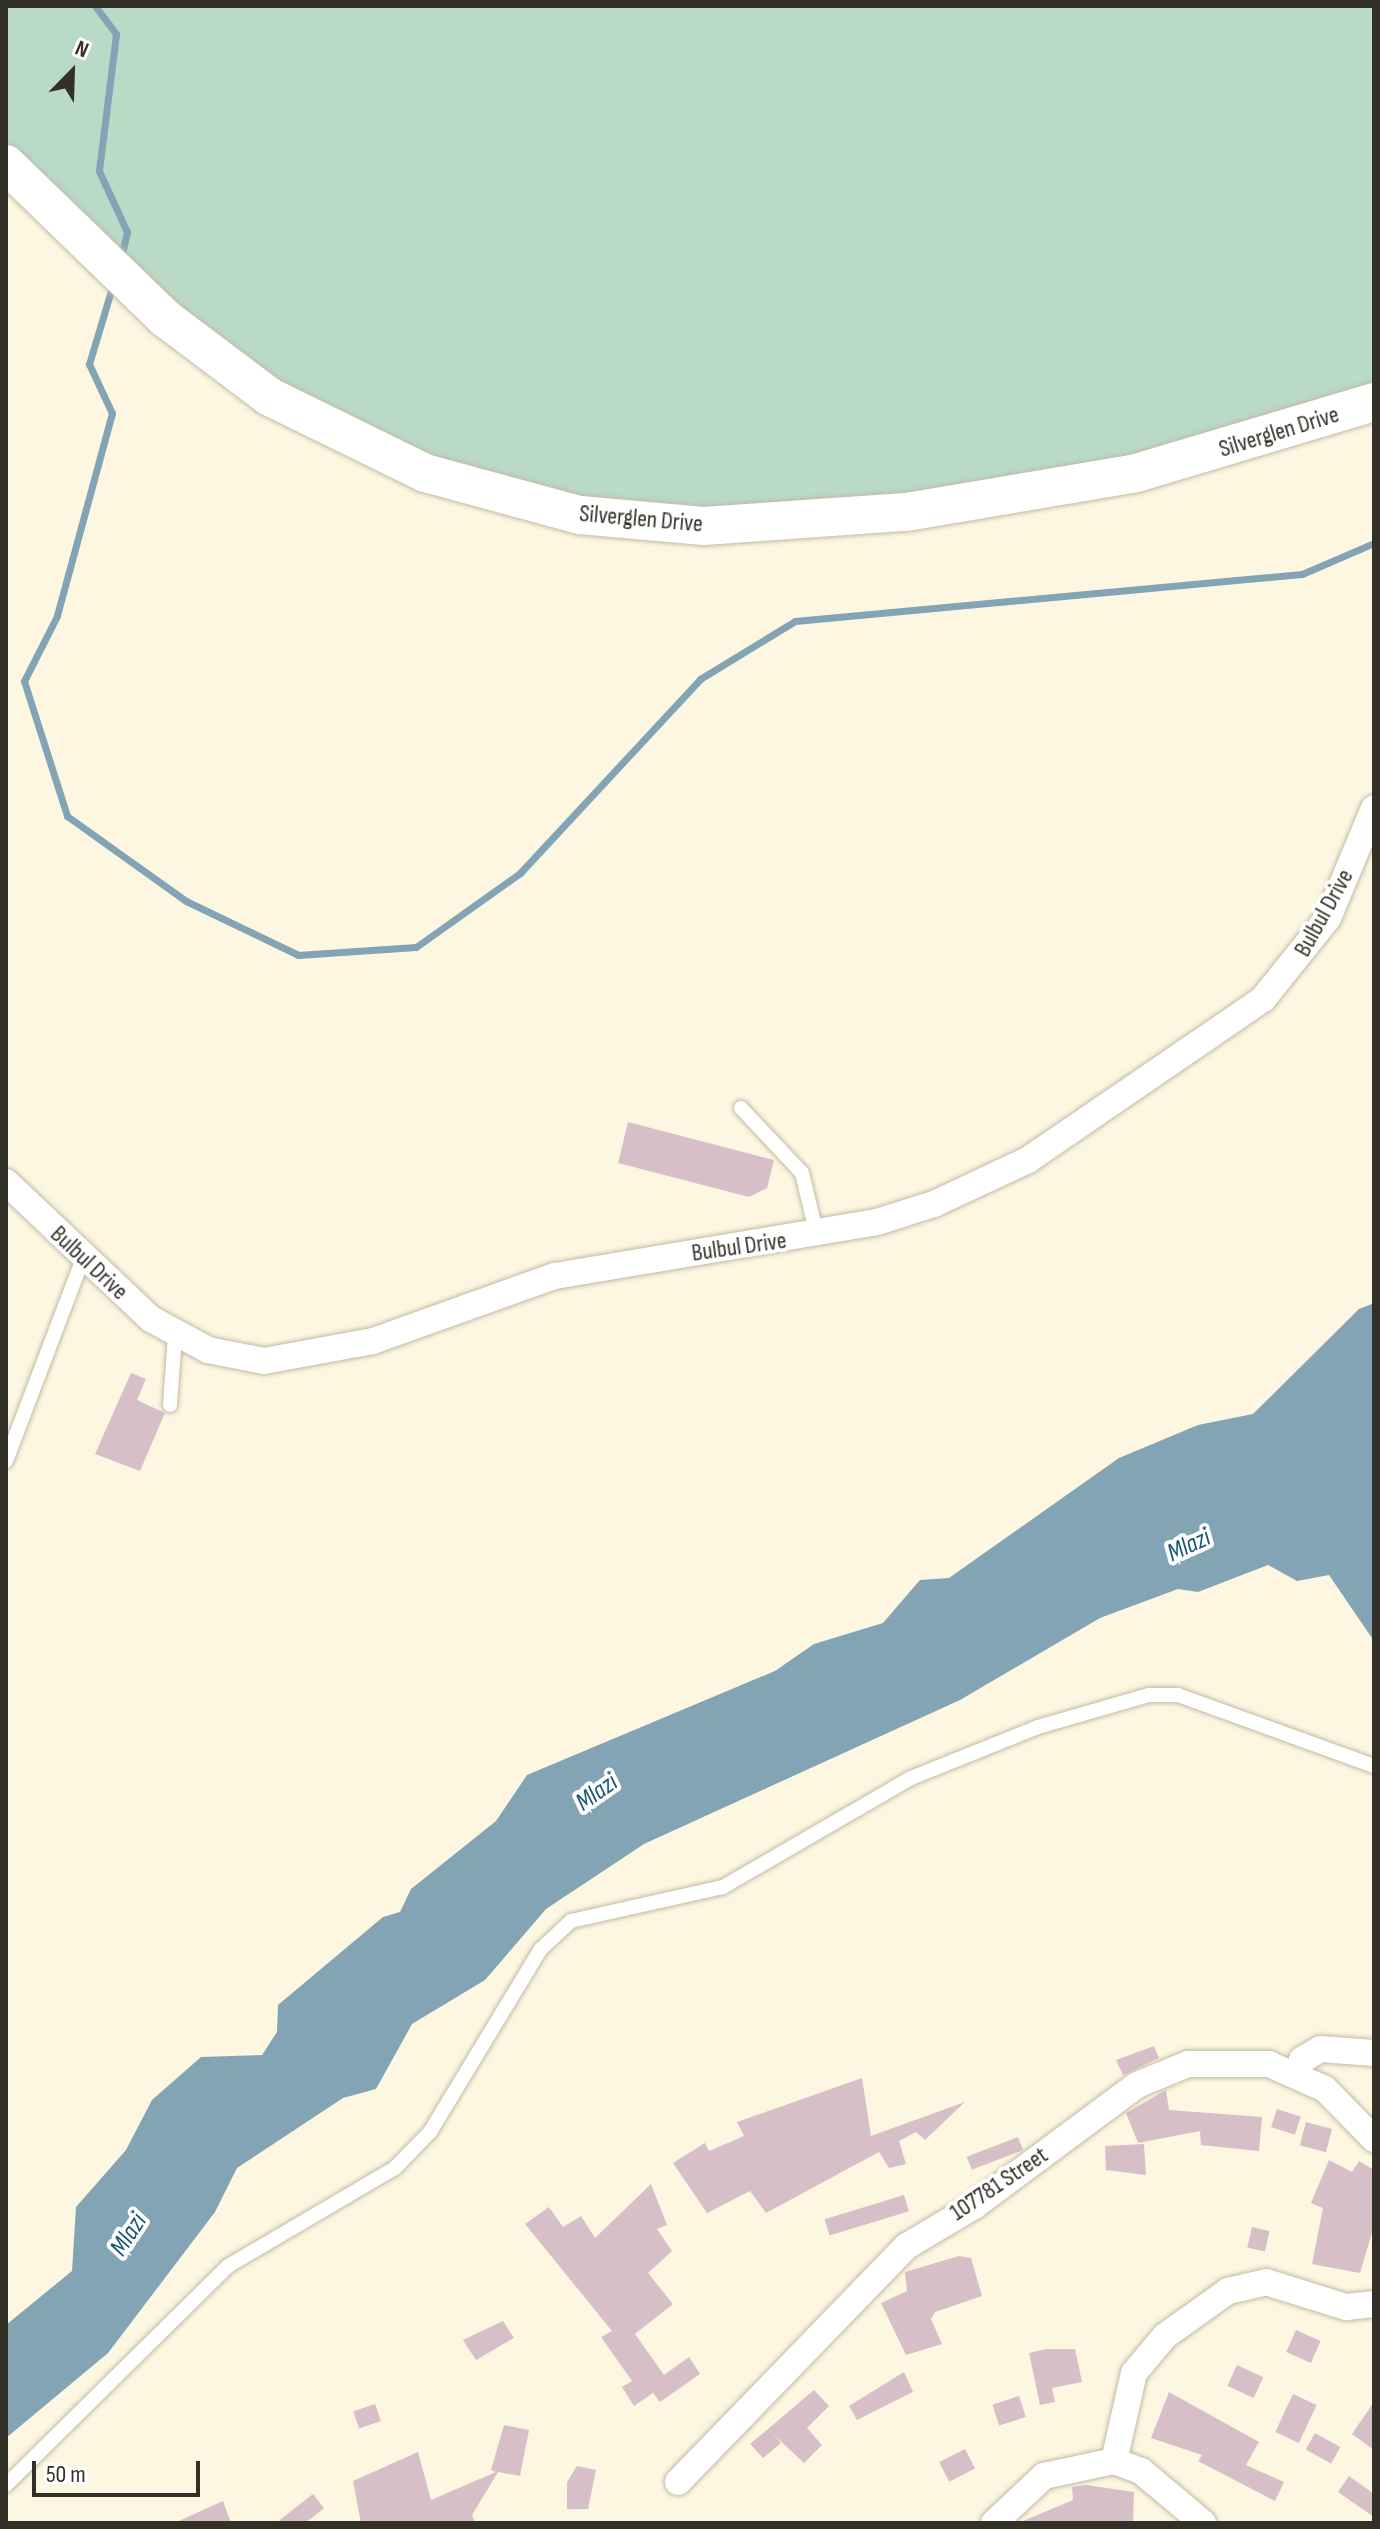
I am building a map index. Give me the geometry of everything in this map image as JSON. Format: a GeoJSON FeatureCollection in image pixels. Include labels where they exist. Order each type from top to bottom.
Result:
{"type":"FeatureCollection","features":[{"type":"Feature","properties":{"kind":"street","name":"Silverglen Drive"},"geometry":{"type":"LineString","coordinates":[[6,164],[165,318],[270,397],[396,461],[522,502],[651,525],[812,521],[1036,493],[1165,465],[1374,402]]}},
{"type":"Feature","properties":{"kind":"street","name":"Bulbul Drive"},"geometry":{"type":"LineString","coordinates":[[6,1182],[83,1258],[175,1335],[233,1357],[283,1358],[373,1341],[555,1276],[817,1236],[934,1204],[1028,1160],[1263,999],[1328,918],[1374,808]]}},
{"type":"Feature","properties":{"kind":"street"},"geometry":{"type":"LineString","coordinates":[[1297,2074],[1302,2060],[1320,2049],[1374,2053]]}},
{"type":"Feature","properties":{"kind":"street","name":"107781 Street"},"geometry":{"type":"LineString","coordinates":[[678,2482],[907,2246],[974,2206],[1137,2085],[1218,2061],[1297,2074],[1337,2098],[1374,2139]]}},
{"type":"Feature","properties":{"kind":"street"},"geometry":{"type":"LineString","coordinates":[[1114,2461],[1134,2373],[1165,2336],[1228,2291],[1266,2282],[1346,2307],[1374,2304]]}},
{"type":"Feature","properties":{"kind":"street"},"geometry":{"type":"LineString","coordinates":[[994,2523],[1044,2476],[1114,2461],[1141,2471],[1203,2523]]}},
{"type":"Feature","properties":{"kind":"lane"},"geometry":{"type":"LineString","coordinates":[[741,1108],[802,1173],[817,1236]]}},
{"type":"Feature","properties":{"kind":"lane"},"geometry":{"type":"LineString","coordinates":[[6,1461],[83,1258]]}},
{"type":"Feature","properties":{"kind":"lane"},"geometry":{"type":"LineString","coordinates":[[170,1405],[175,1335]]}},
{"type":"Feature","properties":{"kind":"lane"},"geometry":{"type":"LineString","coordinates":[[6,2485],[218,2273],[395,2168],[430,2132],[541,1949],[571,1921],[723,1887],[911,1778],[1038,1727],[1149,1695],[1178,1695],[1374,1766]]}},
{"type":"Feature","properties":{"kind":"green space"},"geometry":{"type":"Polygon","coordinates":[[[6,6],[1374,6],[1374,399],[1308,421],[810,517],[523,500],[312,416],[6,161],[6,6]]]}},
{"type":"Feature","properties":{"kind":"water","name":"Mlazi"},"geometry":{"type":"Polygon","coordinates":[[[1374,1303],[1374,1641],[1329,1575],[1297,1581],[1268,1565],[1198,1592],[1178,1589],[1100,1618],[960,1700],[644,1844],[546,1909],[485,1980],[412,2024],[376,2089],[343,2098],[237,2168],[215,2212],[108,2353],[6,2438],[6,2325],[72,2271],[76,2207],[126,2150],[152,2100],[201,2057],[262,2055],[277,2032],[278,2005],[383,1917],[400,1912],[411,1889],[496,1821],[527,1775],[775,1671],[814,1644],[883,1623],[920,1580],[949,1578],[1119,1458],[1198,1425],[1253,1414],[1359,1309],[1374,1303]]]}},
{"type":"Feature","properties":{"kind":"building"},"geometry":{"type":"Polygon","coordinates":[[[628,1122],[774,1160],[767,1188],[749,1197],[618,1163],[628,1122]]]}},
{"type":"Feature","properties":{"kind":"building"},"geometry":{"type":"Polygon","coordinates":[[[131,1373],[146,1379],[137,1400],[165,1413],[140,1471],[95,1454],[131,1373]]]}},
{"type":"Feature","properties":{"kind":"building"},"geometry":{"type":"Polygon","coordinates":[[[1154,2046],[1159,2058],[1123,2075],[1116,2060],[1154,2046]]]}},
{"type":"Feature","properties":{"kind":"building"},"geometry":{"type":"Polygon","coordinates":[[[862,2078],[871,2136],[965,2102],[925,2140],[916,2132],[899,2141],[906,2164],[889,2168],[879,2152],[766,2213],[750,2191],[707,2213],[673,2163],[705,2143],[709,2151],[744,2136],[737,2122],[862,2078]]]}},
{"type":"Feature","properties":{"kind":"building"},"geometry":{"type":"Polygon","coordinates":[[[1166,2090],[1169,2110],[1262,2117],[1259,2151],[1201,2145],[1200,2131],[1138,2143],[1126,2113],[1166,2090]]]}},
{"type":"Feature","properties":{"kind":"building"},"geometry":{"type":"Polygon","coordinates":[[[1277,2109],[1301,2117],[1295,2135],[1271,2127],[1277,2109]]]}},
{"type":"Feature","properties":{"kind":"building"},"geometry":{"type":"Polygon","coordinates":[[[1306,2122],[1332,2129],[1326,2152],[1300,2145],[1306,2122]]]}},
{"type":"Feature","properties":{"kind":"building"},"geometry":{"type":"Polygon","coordinates":[[[1018,2137],[1023,2150],[972,2170],[967,2157],[1018,2137]]]}},
{"type":"Feature","properties":{"kind":"building"},"geometry":{"type":"Polygon","coordinates":[[[1144,2144],[1146,2175],[1106,2170],[1105,2146],[1144,2144]]]}},
{"type":"Feature","properties":{"kind":"building"},"geometry":{"type":"Polygon","coordinates":[[[1329,2160],[1352,2172],[1359,2161],[1374,2170],[1374,2226],[1360,2273],[1312,2264],[1323,2208],[1311,2203],[1329,2160]]]}},
{"type":"Feature","properties":{"kind":"building"},"geometry":{"type":"Polygon","coordinates":[[[651,2184],[667,2225],[657,2229],[672,2251],[648,2273],[673,2304],[635,2334],[664,2375],[689,2357],[700,2374],[660,2402],[653,2393],[634,2406],[622,2387],[632,2381],[601,2337],[612,2331],[525,2224],[549,2207],[563,2227],[581,2216],[595,2238],[651,2184]]]}},
{"type":"Feature","properties":{"kind":"building"},"geometry":{"type":"Polygon","coordinates":[[[904,2195],[909,2211],[830,2236],[825,2219],[904,2195]]]}},
{"type":"Feature","properties":{"kind":"building"},"geometry":{"type":"Polygon","coordinates":[[[1252,2227],[1270,2231],[1265,2252],[1247,2247],[1252,2227]]]}},
{"type":"Feature","properties":{"kind":"building"},"geometry":{"type":"Polygon","coordinates":[[[959,2256],[971,2258],[982,2296],[935,2312],[931,2319],[942,2344],[906,2355],[881,2303],[907,2291],[905,2272],[959,2256]]]}},
{"type":"Feature","properties":{"kind":"building"},"geometry":{"type":"Polygon","coordinates":[[[503,2321],[514,2338],[476,2360],[463,2340],[503,2321]]]}},
{"type":"Feature","properties":{"kind":"building"},"geometry":{"type":"Polygon","coordinates":[[[1296,2330],[1321,2341],[1311,2363],[1286,2352],[1296,2330]]]}},
{"type":"Feature","properties":{"kind":"building"},"geometry":{"type":"Polygon","coordinates":[[[1046,2349],[1075,2349],[1082,2382],[1052,2388],[1055,2402],[1040,2405],[1029,2353],[1046,2349]]]}},
{"type":"Feature","properties":{"kind":"building"},"geometry":{"type":"Polygon","coordinates":[[[1237,2365],[1263,2377],[1254,2398],[1227,2386],[1237,2365]]]}},
{"type":"Feature","properties":{"kind":"building"},"geometry":{"type":"Polygon","coordinates":[[[904,2372],[913,2392],[857,2420],[849,2406],[904,2372]]]}},
{"type":"Feature","properties":{"kind":"building"},"geometry":{"type":"Polygon","coordinates":[[[814,2390],[829,2406],[807,2428],[822,2445],[804,2463],[773,2434],[781,2443],[763,2458],[750,2444],[814,2390]]]}},
{"type":"Feature","properties":{"kind":"building"},"geometry":{"type":"Polygon","coordinates":[[[1169,2392],[1259,2442],[1246,2465],[1284,2482],[1275,2501],[1198,2461],[1202,2455],[1151,2438],[1169,2392]]]}},
{"type":"Feature","properties":{"kind":"building"},"geometry":{"type":"Polygon","coordinates":[[[1293,2394],[1317,2405],[1299,2443],[1275,2432],[1293,2394]]]}},
{"type":"Feature","properties":{"kind":"building"},"geometry":{"type":"Polygon","coordinates":[[[1019,2396],[1026,2417],[999,2426],[992,2405],[1019,2396]]]}},
{"type":"Feature","properties":{"kind":"building"},"geometry":{"type":"Polygon","coordinates":[[[1374,2402],[1374,2450],[1352,2434],[1374,2402]]]}},
{"type":"Feature","properties":{"kind":"building"},"geometry":{"type":"Polygon","coordinates":[[[375,2404],[381,2421],[359,2429],[353,2411],[375,2404]]]}},
{"type":"Feature","properties":{"kind":"building"},"geometry":{"type":"Polygon","coordinates":[[[504,2425],[529,2430],[520,2476],[498,2472],[472,2515],[475,2523],[361,2523],[353,2481],[418,2452],[431,2500],[496,2472],[491,2470],[504,2425]]]}},
{"type":"Feature","properties":{"kind":"building"},"geometry":{"type":"Polygon","coordinates":[[[1315,2433],[1340,2447],[1331,2464],[1306,2450],[1315,2433]]]}},
{"type":"Feature","properties":{"kind":"building"},"geometry":{"type":"Polygon","coordinates":[[[965,2449],[975,2469],[949,2482],[939,2462],[965,2449]]]}},
{"type":"Feature","properties":{"kind":"building"},"geometry":{"type":"Polygon","coordinates":[[[577,2466],[596,2470],[588,2509],[567,2509],[567,2482],[577,2466]]]}},
{"type":"Feature","properties":{"kind":"building"},"geometry":{"type":"Polygon","coordinates":[[[1349,2476],[1374,2494],[1374,2517],[1338,2492],[1349,2476]]]}},
{"type":"Feature","properties":{"kind":"building"},"geometry":{"type":"Polygon","coordinates":[[[1086,2485],[1134,2492],[1133,2523],[1018,2523],[1073,2500],[1072,2487],[1086,2485]]]}},
{"type":"Feature","properties":{"kind":"building"},"geometry":{"type":"Polygon","coordinates":[[[313,2494],[324,2508],[305,2523],[279,2520],[313,2494]]]}},
{"type":"Feature","properties":{"kind":"building"},"geometry":{"type":"Polygon","coordinates":[[[223,2501],[231,2523],[174,2523],[223,2501]]]}},
{"type":"Feature","properties":{"kind":"waterway"},"geometry":{"type":"LineString","coordinates":[[95,6],[116,34],[99,171],[127,232],[121,257]]}},
{"type":"Feature","properties":{"kind":"waterway"},"geometry":{"type":"LineString","coordinates":[[113,284],[89,364],[112,413],[57,616],[24,681],[67,816],[186,901],[298,955],[416,947],[520,873],[700,679],[795,621],[1302,574],[1374,543]]}}]}
